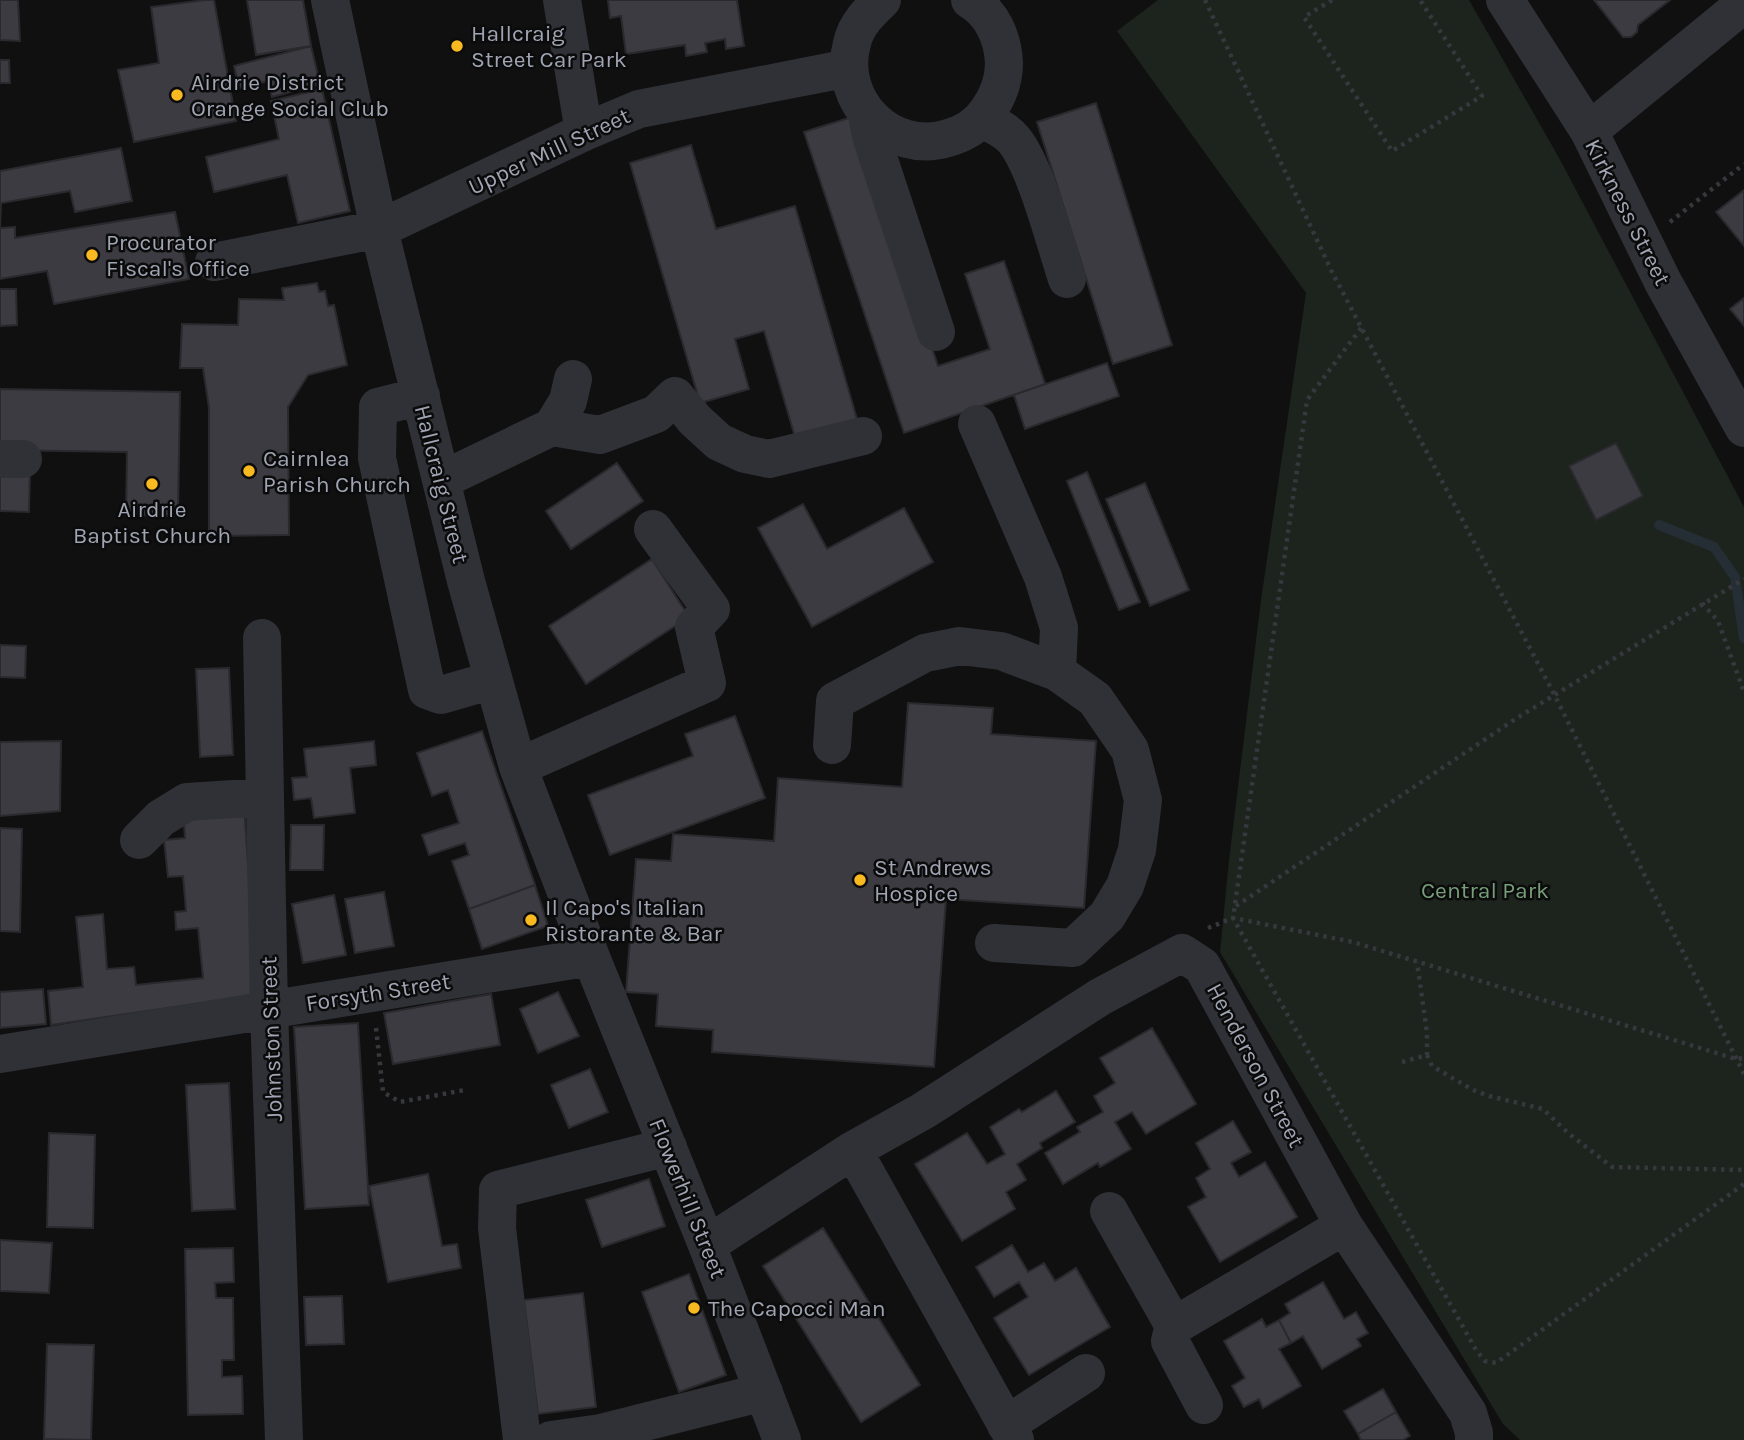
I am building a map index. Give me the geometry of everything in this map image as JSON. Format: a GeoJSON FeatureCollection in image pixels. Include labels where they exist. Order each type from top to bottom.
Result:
{"type":"FeatureCollection","features":[{"type":"Feature","properties":{"kind":"street","name":"Hallcraig Street"},"geometry":{"type":"LineString","coordinates":[[330,0],[379,229],[493,680],[519,767],[591,957]]}},
{"type":"Feature","properties":{"kind":"street"},"geometry":{"type":"LineString","coordinates":[[562,0],[584,132]]}},
{"type":"Feature","properties":{"kind":"street"},"geometry":{"type":"LineString","coordinates":[[882,0],[863,19],[852,42],[849,68],[854,93],[867,115],[887,132],[911,141],[937,142],[961,134],[982,120],[997,99],[1004,74],[1003,48],[994,24],[978,5],[970,0]]}},
{"type":"Feature","properties":{"kind":"street","name":"Kirkness Street"},"geometry":{"type":"LineString","coordinates":[[1505,0],[1589,131],[1643,242],[1744,428]]}},
{"type":"Feature","properties":{"kind":"street"},"geometry":{"type":"LineString","coordinates":[[1589,131],[1744,4]]}},
{"type":"Feature","properties":{"kind":"street","name":"Upper Mill Street"},"geometry":{"type":"LineString","coordinates":[[214,262],[379,229],[584,132],[639,109],[849,68]]}},
{"type":"Feature","properties":{"kind":"street"},"geometry":{"type":"LineString","coordinates":[[867,115],[871,136],[936,332]]}},
{"type":"Feature","properties":{"kind":"street"},"geometry":{"type":"LineString","coordinates":[[982,120],[1004,131],[1021,151],[1031,171],[1067,279]]}},
{"type":"Feature","properties":{"kind":"street"},"geometry":{"type":"LineString","coordinates":[[442,480],[552,427],[568,401],[573,379]]}},
{"type":"Feature","properties":{"kind":"street"},"geometry":{"type":"LineString","coordinates":[[421,396],[378,407],[377,458],[427,690],[441,695],[493,680]]}},
{"type":"Feature","properties":{"kind":"street"},"geometry":{"type":"LineString","coordinates":[[552,427],[600,435],[656,414],[675,396],[695,420],[719,442],[745,454],[769,459],[863,436]]}},
{"type":"Feature","properties":{"kind":"street"},"geometry":{"type":"LineString","coordinates":[[976,424],[1043,577],[1059,628],[1057,672]]}},
{"type":"Feature","properties":{"kind":"street"},"geometry":{"type":"LineString","coordinates":[[519,767],[707,683],[694,627],[711,609],[653,529]]}},
{"type":"Feature","properties":{"kind":"street","name":"Johnston Street"},"geometry":{"type":"LineString","coordinates":[[262,638],[269,1010],[284,1440]]}},
{"type":"Feature","properties":{"kind":"street"},"geometry":{"type":"LineString","coordinates":[[832,745],[835,701],[925,653],[960,646],[1001,651],[1057,672],[1095,699],[1130,750],[1143,800],[1137,850],[1125,886],[1107,916],[1073,948],[994,943]]}},
{"type":"Feature","properties":{"kind":"street"},"geometry":{"type":"LineString","coordinates":[[139,840],[161,818],[187,802],[265,797]]}},
{"type":"Feature","properties":{"kind":"street"},"geometry":{"type":"LineString","coordinates":[[1073,948],[1100,997]]}},
{"type":"Feature","properties":{"kind":"street"},"geometry":{"type":"LineString","coordinates":[[707,1245],[853,1150],[923,1111],[1100,997],[1182,953]]}},
{"type":"Feature","properties":{"kind":"street","name":"Henderson Street"},"geometry":{"type":"LineString","coordinates":[[1182,953],[1202,966],[1344,1226],[1468,1413],[1474,1440]]}},
{"type":"Feature","properties":{"kind":"street","name":"Forsyth Street"},"geometry":{"type":"LineString","coordinates":[[0,1054],[591,957]]}},
{"type":"Feature","properties":{"kind":"street","name":"Flowerhill Street"},"geometry":{"type":"LineString","coordinates":[[591,957],[782,1440]]}},
{"type":"Feature","properties":{"kind":"street"},"geometry":{"type":"LineString","coordinates":[[522,1440],[497,1228],[498,1190],[668,1147]]}},
{"type":"Feature","properties":{"kind":"street"},"geometry":{"type":"LineString","coordinates":[[853,1150],[1011,1432],[1086,1373]]}},
{"type":"Feature","properties":{"kind":"street"},"geometry":{"type":"LineString","coordinates":[[1109,1211],[1174,1326],[1170,1341],[1204,1405]]}},
{"type":"Feature","properties":{"kind":"street"},"geometry":{"type":"LineString","coordinates":[[1174,1326],[1344,1226]]}},
{"type":"Feature","properties":{"kind":"street"},"geometry":{"type":"LineString","coordinates":[[551,1440],[601,1433],[764,1392]]}},
{"type":"Feature","properties":{"kind":"path"},"geometry":{"type":"LineString","coordinates":[[1205,0],[1331,270],[1554,694],[1744,1074]]}},
{"type":"Feature","properties":{"kind":"path"},"geometry":{"type":"LineString","coordinates":[[1332,0],[1304,18],[1392,151],[1482,96],[1420,0]]}},
{"type":"Feature","properties":{"kind":"path"},"geometry":{"type":"LineString","coordinates":[[1643,242],[1743,166]]}},
{"type":"Feature","properties":{"kind":"path"},"geometry":{"type":"LineString","coordinates":[[1362,328],[1307,400],[1233,918],[1485,1362],[1496,1363],[1744,1184]]}},
{"type":"Feature","properties":{"kind":"path"},"geometry":{"type":"LineString","coordinates":[[1234,907],[1554,694],[1744,579]]}},
{"type":"Feature","properties":{"kind":"path"},"geometry":{"type":"LineString","coordinates":[[1702,603],[1718,621],[1744,692]]}},
{"type":"Feature","properties":{"kind":"path"},"geometry":{"type":"LineString","coordinates":[[1182,953],[1208,928],[1233,918],[1353,942],[1736,1059],[1744,1058]]}},
{"type":"Feature","properties":{"kind":"path"},"geometry":{"type":"LineString","coordinates":[[1417,962],[1427,1033],[1427,1055],[1432,1066],[1473,1090],[1543,1109],[1568,1133],[1612,1167],[1744,1170]]}},
{"type":"Feature","properties":{"kind":"path"},"geometry":{"type":"LineString","coordinates":[[370,993],[383,1092],[400,1102],[465,1090]]}},
{"type":"Feature","properties":{"kind":"path"},"geometry":{"type":"LineString","coordinates":[[1402,1062],[1427,1055]]}},
{"type":"Feature","properties":{"kind":"green space","name":"Central Park"},"geometry":{"type":"Polygon","coordinates":[[[1158,0],[1469,0],[1558,156],[1744,507],[1744,1440],[1520,1440],[1503,1424],[1220,952],[1261,600],[1306,293],[1117,31],[1158,0]]]}},
{"type":"Feature","properties":{"kind":"building"},"geometry":{"type":"Polygon","coordinates":[[[0,0],[18,0],[20,41],[0,40],[0,0]]]}},
{"type":"Feature","properties":{"kind":"building","name":"Airdrie District Orange Social Club"},"geometry":{"type":"Polygon","coordinates":[[[214,0],[236,121],[134,142],[118,70],[159,63],[151,7],[214,0]]]}},
{"type":"Feature","properties":{"kind":"building"},"geometry":{"type":"Polygon","coordinates":[[[247,0],[303,0],[311,46],[256,55],[247,0]]]}},
{"type":"Feature","properties":{"kind":"building"},"geometry":{"type":"Polygon","coordinates":[[[608,0],[737,0],[744,46],[726,49],[725,39],[705,43],[707,52],[686,56],[685,45],[626,54],[621,16],[610,18],[608,0]]]}},
{"type":"Feature","properties":{"kind":"building"},"geometry":{"type":"Polygon","coordinates":[[[1594,0],[1670,0],[1638,25],[1637,32],[1631,37],[1623,37],[1594,0]]]}},
{"type":"Feature","properties":{"kind":"building"},"geometry":{"type":"Polygon","coordinates":[[[311,46],[320,84],[272,97],[268,81],[239,88],[234,66],[311,46]]]}},
{"type":"Feature","properties":{"kind":"building"},"geometry":{"type":"Polygon","coordinates":[[[0,60],[9,60],[10,83],[0,83],[0,60]]]}},
{"type":"Feature","properties":{"kind":"building"},"geometry":{"type":"Polygon","coordinates":[[[322,89],[350,211],[298,223],[287,175],[214,192],[206,157],[279,139],[271,101],[322,89]]]}},
{"type":"Feature","properties":{"kind":"building"},"geometry":{"type":"Polygon","coordinates":[[[1096,103],[1172,345],[1113,364],[1037,122],[1096,103]]]}},
{"type":"Feature","properties":{"kind":"building"},"geometry":{"type":"Polygon","coordinates":[[[855,116],[938,366],[990,349],[965,274],[1004,261],[1045,384],[904,433],[804,132],[855,116]]]}},
{"type":"Feature","properties":{"kind":"building"},"geometry":{"type":"Polygon","coordinates":[[[691,145],[716,229],[795,206],[857,419],[795,437],[764,331],[735,339],[749,389],[700,403],[630,163],[691,145]]]}},
{"type":"Feature","properties":{"kind":"building"},"geometry":{"type":"Polygon","coordinates":[[[121,148],[132,201],[75,212],[70,191],[1,203],[0,228],[0,171],[121,148]]]}},
{"type":"Feature","properties":{"kind":"building"},"geometry":{"type":"Polygon","coordinates":[[[1744,190],[1744,246],[1716,212],[1744,190]]]}},
{"type":"Feature","properties":{"kind":"building","name":"Procurator Fiscal's Office"},"geometry":{"type":"Polygon","coordinates":[[[175,212],[189,279],[54,304],[47,271],[0,279],[0,228],[15,227],[15,238],[175,212]]]}},
{"type":"Feature","properties":{"kind":"building","name":"Cairnlea Parish Church"},"geometry":{"type":"Polygon","coordinates":[[[317,283],[319,292],[325,291],[328,306],[334,305],[347,365],[308,375],[288,407],[289,535],[209,536],[209,408],[203,368],[180,368],[182,324],[238,325],[239,299],[284,300],[282,288],[317,283]]]}},
{"type":"Feature","properties":{"kind":"building"},"geometry":{"type":"Polygon","coordinates":[[[0,289],[16,289],[17,325],[0,326],[0,289]]]}},
{"type":"Feature","properties":{"kind":"building"},"geometry":{"type":"Polygon","coordinates":[[[1744,298],[1744,326],[1730,309],[1744,298]]]}},
{"type":"Feature","properties":{"kind":"building"},"geometry":{"type":"Polygon","coordinates":[[[1107,363],[1119,396],[1025,429],[1014,395],[1107,363]]]}},
{"type":"Feature","properties":{"kind":"building","name":"Airdrie Baptist Church"},"geometry":{"type":"Polygon","coordinates":[[[0,389],[180,392],[178,516],[126,515],[127,452],[0,450],[0,389]]]}},
{"type":"Feature","properties":{"kind":"building"},"geometry":{"type":"Polygon","coordinates":[[[1616,443],[1643,496],[1596,520],[1569,466],[1616,443]]]}},
{"type":"Feature","properties":{"kind":"building"},"geometry":{"type":"Polygon","coordinates":[[[617,463],[643,501],[571,549],[546,511],[617,463]]]}},
{"type":"Feature","properties":{"kind":"building"},"geometry":{"type":"Polygon","coordinates":[[[0,470],[30,471],[29,512],[0,511],[0,470]]]}},
{"type":"Feature","properties":{"kind":"building"},"geometry":{"type":"Polygon","coordinates":[[[1087,472],[1140,602],[1119,610],[1067,481],[1087,472]]]}},
{"type":"Feature","properties":{"kind":"building"},"geometry":{"type":"Polygon","coordinates":[[[1145,483],[1189,590],[1150,606],[1106,499],[1145,483]]]}},
{"type":"Feature","properties":{"kind":"building"},"geometry":{"type":"Polygon","coordinates":[[[803,504],[827,549],[904,508],[933,562],[812,627],[758,528],[803,504]]]}},
{"type":"Feature","properties":{"kind":"building"},"geometry":{"type":"Polygon","coordinates":[[[652,559],[689,617],[586,684],[549,626],[652,559]]]}},
{"type":"Feature","properties":{"kind":"building"},"geometry":{"type":"Polygon","coordinates":[[[0,645],[26,646],[25,678],[0,677],[0,645]]]}},
{"type":"Feature","properties":{"kind":"building"},"geometry":{"type":"Polygon","coordinates":[[[229,668],[233,755],[200,757],[196,669],[229,668]]]}},
{"type":"Feature","properties":{"kind":"building","name":"St Andrews Hospice"},"geometry":{"type":"Polygon","coordinates":[[[908,703],[993,708],[991,734],[1096,741],[1084,908],[946,899],[934,1067],[712,1052],[713,1030],[656,1026],[658,994],[626,992],[636,859],[671,861],[673,834],[774,841],[778,778],[902,787],[908,703]]]}},
{"type":"Feature","properties":{"kind":"building"},"geometry":{"type":"Polygon","coordinates":[[[735,716],[765,798],[610,855],[588,795],[693,756],[685,734],[735,716]]]}},
{"type":"Feature","properties":{"kind":"building"},"geometry":{"type":"Polygon","coordinates":[[[482,731],[535,885],[469,909],[452,861],[469,855],[465,843],[429,855],[422,835],[459,823],[448,790],[432,796],[417,753],[482,731]]]}},
{"type":"Feature","properties":{"kind":"building"},"geometry":{"type":"Polygon","coordinates":[[[61,741],[60,811],[0,816],[0,742],[61,741]]]}},
{"type":"Feature","properties":{"kind":"building"},"geometry":{"type":"Polygon","coordinates":[[[374,741],[376,765],[350,768],[355,813],[314,818],[311,798],[294,800],[292,778],[307,777],[304,749],[374,741]]]}},
{"type":"Feature","properties":{"kind":"building"},"geometry":{"type":"Polygon","coordinates":[[[244,805],[257,995],[51,1025],[48,991],[83,987],[76,917],[103,914],[107,969],[134,967],[136,985],[203,978],[198,928],[176,930],[175,912],[186,911],[183,876],[168,877],[164,840],[185,838],[183,811],[244,805]]]}},
{"type":"Feature","properties":{"kind":"building"},"geometry":{"type":"Polygon","coordinates":[[[291,825],[324,825],[323,870],[290,870],[291,825]]]}},
{"type":"Feature","properties":{"kind":"building"},"geometry":{"type":"Polygon","coordinates":[[[0,828],[22,829],[20,932],[0,931],[0,828]]]}},
{"type":"Feature","properties":{"kind":"building"},"geometry":{"type":"Polygon","coordinates":[[[535,885],[548,926],[482,949],[469,909],[535,885]]]}},
{"type":"Feature","properties":{"kind":"building"},"geometry":{"type":"Polygon","coordinates":[[[384,892],[394,946],[355,953],[345,899],[384,892]]]}},
{"type":"Feature","properties":{"kind":"building"},"geometry":{"type":"Polygon","coordinates":[[[334,895],[346,955],[303,963],[292,904],[334,895]]]}},
{"type":"Feature","properties":{"kind":"building"},"geometry":{"type":"Polygon","coordinates":[[[43,989],[46,1024],[0,1028],[0,992],[43,989]]]}},
{"type":"Feature","properties":{"kind":"building"},"geometry":{"type":"Polygon","coordinates":[[[558,992],[579,1036],[538,1053],[520,1009],[558,992]]]}},
{"type":"Feature","properties":{"kind":"building"},"geometry":{"type":"Polygon","coordinates":[[[491,994],[500,1045],[393,1064],[384,1013],[491,994]]]}},
{"type":"Feature","properties":{"kind":"building"},"geometry":{"type":"Polygon","coordinates":[[[358,1023],[369,1205],[305,1209],[294,1027],[358,1023]]]}},
{"type":"Feature","properties":{"kind":"building"},"geometry":{"type":"Polygon","coordinates":[[[1152,1028],[1196,1104],[1146,1134],[1132,1112],[1115,1122],[1131,1149],[1100,1167],[1098,1163],[1063,1184],[1045,1153],[1080,1132],[1077,1127],[1103,1112],[1094,1096],[1115,1083],[1100,1058],[1152,1028]]]}},
{"type":"Feature","properties":{"kind":"building"},"geometry":{"type":"Polygon","coordinates":[[[590,1069],[608,1112],[569,1128],[551,1085],[590,1069]]]}},
{"type":"Feature","properties":{"kind":"building"},"geometry":{"type":"Polygon","coordinates":[[[229,1083],[235,1209],[192,1211],[186,1085],[229,1083]]]}},
{"type":"Feature","properties":{"kind":"building"},"geometry":{"type":"Polygon","coordinates":[[[1056,1091],[1075,1122],[1040,1143],[1042,1148],[1017,1164],[1026,1180],[1006,1192],[1015,1209],[962,1241],[915,1164],[967,1133],[987,1164],[1005,1154],[990,1127],[1019,1109],[1022,1112],[1056,1091]]]}},
{"type":"Feature","properties":{"kind":"building"},"geometry":{"type":"Polygon","coordinates":[[[1233,1121],[1251,1152],[1231,1163],[1239,1177],[1265,1162],[1297,1217],[1220,1262],[1188,1207],[1206,1197],[1196,1178],[1210,1169],[1196,1143],[1233,1121]]]}},
{"type":"Feature","properties":{"kind":"building"},"geometry":{"type":"Polygon","coordinates":[[[49,1133],[95,1135],[93,1228],[47,1227],[49,1133]]]}},
{"type":"Feature","properties":{"kind":"building"},"geometry":{"type":"Polygon","coordinates":[[[428,1174],[442,1246],[457,1244],[461,1268],[388,1282],[369,1186],[428,1174]]]}},
{"type":"Feature","properties":{"kind":"building"},"geometry":{"type":"Polygon","coordinates":[[[649,1179],[665,1226],[602,1247],[586,1200],[649,1179]]]}},
{"type":"Feature","properties":{"kind":"building"},"geometry":{"type":"Polygon","coordinates":[[[823,1228],[920,1385],[861,1422],[763,1266],[823,1228]]]}},
{"type":"Feature","properties":{"kind":"building"},"geometry":{"type":"Polygon","coordinates":[[[0,1240],[52,1243],[49,1293],[0,1291],[0,1240]]]}},
{"type":"Feature","properties":{"kind":"building"},"geometry":{"type":"Polygon","coordinates":[[[1012,1245],[1028,1272],[1044,1263],[1055,1281],[1076,1268],[1110,1327],[1029,1375],[994,1318],[1028,1297],[1019,1282],[994,1297],[976,1267],[1012,1245]]]}},
{"type":"Feature","properties":{"kind":"building"},"geometry":{"type":"Polygon","coordinates":[[[233,1248],[234,1282],[215,1283],[216,1298],[233,1298],[234,1360],[222,1360],[222,1377],[242,1376],[243,1414],[188,1415],[185,1249],[233,1248]]]}},
{"type":"Feature","properties":{"kind":"building"},"geometry":{"type":"Polygon","coordinates":[[[689,1274],[726,1375],[679,1392],[642,1292],[689,1274]]]}},
{"type":"Feature","properties":{"kind":"building"},"geometry":{"type":"Polygon","coordinates":[[[1323,1282],[1344,1319],[1356,1312],[1368,1333],[1357,1339],[1361,1346],[1322,1369],[1303,1336],[1291,1343],[1279,1320],[1290,1313],[1285,1304],[1323,1282]]]}},
{"type":"Feature","properties":{"kind":"building"},"geometry":{"type":"Polygon","coordinates":[[[583,1293],[596,1407],[538,1414],[524,1300],[583,1293]]]}},
{"type":"Feature","properties":{"kind":"building"},"geometry":{"type":"Polygon","coordinates":[[[342,1296],[344,1344],[306,1345],[304,1297],[342,1296]]]}},
{"type":"Feature","properties":{"kind":"building"},"geometry":{"type":"Polygon","coordinates":[[[1262,1319],[1266,1327],[1279,1320],[1291,1343],[1279,1349],[1301,1386],[1263,1408],[1259,1399],[1244,1407],[1232,1386],[1245,1378],[1224,1341],[1262,1319]]]}},
{"type":"Feature","properties":{"kind":"building"},"geometry":{"type":"Polygon","coordinates":[[[47,1344],[94,1345],[91,1440],[44,1439],[47,1344]]]}},
{"type":"Feature","properties":{"kind":"building"},"geometry":{"type":"Polygon","coordinates":[[[1383,1389],[1396,1412],[1358,1434],[1344,1411],[1383,1389]]]}},
{"type":"Feature","properties":{"kind":"building"},"geometry":{"type":"Polygon","coordinates":[[[1396,1412],[1410,1436],[1403,1440],[1361,1440],[1358,1434],[1396,1412]]]}},
{"type":"Feature","properties":{"kind":"waterway"},"geometry":{"type":"LineString","coordinates":[[1659,525],[1714,547],[1735,577],[1744,638]]}},
{"type":"Feature","properties":{"kind":"place","name":"Hallcraig Street Car Park"},"geometry":{"type":"Point","coordinates":[457,46]}},
{"type":"Feature","properties":{"kind":"place","name":"Airdrie District Orange Social Club"},"geometry":{"type":"Point","coordinates":[177,95]}},
{"type":"Feature","properties":{"kind":"place","name":"Procurator Fiscal's Office"},"geometry":{"type":"Point","coordinates":[92,255]}},
{"type":"Feature","properties":{"kind":"place","name":"Cairnlea Parish Church"},"geometry":{"type":"Point","coordinates":[249,471]}},
{"type":"Feature","properties":{"kind":"place","name":"Airdrie Baptist Church"},"geometry":{"type":"Point","coordinates":[152,484]}},
{"type":"Feature","properties":{"kind":"place","name":"St Andrews Hospice"},"geometry":{"type":"Point","coordinates":[860,880]}},
{"type":"Feature","properties":{"kind":"place","name":"Il Capo's Italian Ristorante & Bar"},"geometry":{"type":"Point","coordinates":[531,920]}},
{"type":"Feature","properties":{"kind":"place","name":"The Capocci Man"},"geometry":{"type":"Point","coordinates":[694,1308]}}]}
